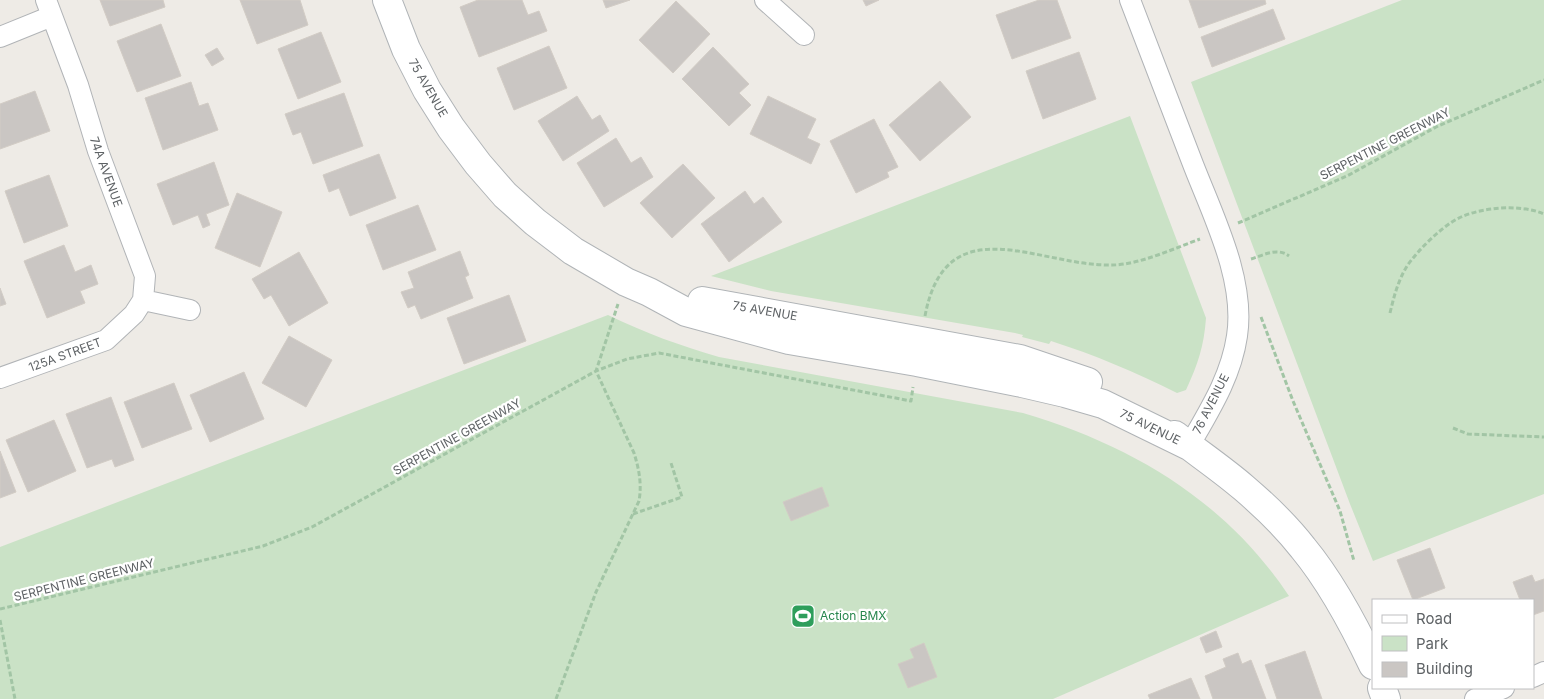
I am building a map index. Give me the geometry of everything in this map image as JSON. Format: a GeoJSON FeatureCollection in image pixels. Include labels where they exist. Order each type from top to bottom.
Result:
{"type":"FeatureCollection","features":[{"type":"Feature","properties":{"kind":"street","name":"75 AVENUE"},"geometry":{"type":"LineString","coordinates":[[388,0],[406,49],[427,90],[451,128],[478,164],[505,195],[535,222],[573,251],[637,287],[686,312],[790,340],[917,362],[1065,393],[1103,404],[1189,446]]}},
{"type":"Feature","properties":{"kind":"street"},"geometry":{"type":"LineString","coordinates":[[765,0],[804,35]]}},
{"type":"Feature","properties":{"kind":"street","name":"76 AVENUE"},"geometry":{"type":"LineString","coordinates":[[1130,0],[1226,253],[1237,294],[1237,335],[1230,364],[1222,387],[1189,446],[1244,488],[1304,548],[1334,591],[1372,663]]}},
{"type":"Feature","properties":{"kind":"street"},"geometry":{"type":"LineString","coordinates":[[0,36],[49,8]]}},
{"type":"Feature","properties":{"kind":"street","name":"74A AVENUE"},"geometry":{"type":"LineString","coordinates":[[49,8],[78,86],[98,151],[145,276],[143,300]]}},
{"type":"Feature","properties":{"kind":"street"},"geometry":{"type":"LineString","coordinates":[[143,300],[190,310]]}},
{"type":"Feature","properties":{"kind":"street","name":"125A STREET"},"geometry":{"type":"LineString","coordinates":[[0,378],[106,340],[134,314],[143,300]]}},
{"type":"Feature","properties":{"kind":"street"},"geometry":{"type":"LineString","coordinates":[[1475,699],[1501,689]]}},
{"type":"Feature","properties":{"kind":"path","name":"SERPENTINE GREENWAY"},"geometry":{"type":"LineString","coordinates":[[1235,225],[1347,176],[1438,126],[1544,80]]}},
{"type":"Feature","properties":{"kind":"path"},"geometry":{"type":"LineString","coordinates":[[1390,313],[1396,289],[1408,265],[1432,237],[1461,217],[1500,207],[1535,210],[1544,214]]}},
{"type":"Feature","properties":{"kind":"path"},"geometry":{"type":"LineString","coordinates":[[924,321],[931,292],[942,271],[956,259],[976,250],[998,249],[1112,265],[1129,264],[1204,238]]}},
{"type":"Feature","properties":{"kind":"path"},"geometry":{"type":"LineString","coordinates":[[1248,260],[1273,251],[1284,252],[1289,256]]}},
{"type":"Feature","properties":{"kind":"path"},"geometry":{"type":"LineString","coordinates":[[556,699],[596,592],[634,514],[641,491],[638,466],[634,453],[596,371],[637,287]]}},
{"type":"Feature","properties":{"kind":"path"},"geometry":{"type":"LineString","coordinates":[[1259,312],[1293,401],[1340,511],[1354,561]]}},
{"type":"Feature","properties":{"kind":"path","name":"SERPENTINE GREENWAY"},"geometry":{"type":"LineString","coordinates":[[0,609],[263,546],[312,527],[596,371],[627,359],[659,352],[911,401],[914,384]]}},
{"type":"Feature","properties":{"kind":"path"},"geometry":{"type":"LineString","coordinates":[[1453,428],[1468,434],[1544,437]]}},
{"type":"Feature","properties":{"kind":"path"},"geometry":{"type":"LineString","coordinates":[[634,514],[682,497],[671,463]]}},
{"type":"Feature","properties":{"kind":"path"},"geometry":{"type":"LineString","coordinates":[[0,620],[15,699]]}},
{"type":"Feature","properties":{"kind":"green space"},"geometry":{"type":"Polygon","coordinates":[[[1402,0],[1544,0],[1544,494],[1373,561],[1191,82],[1402,0]]]}},
{"type":"Feature","properties":{"kind":"green space"},"geometry":{"type":"Polygon","coordinates":[[[1130,116],[1206,318],[1200,355],[1186,390],[1177,393],[1115,364],[1051,341],[1049,344],[1022,337],[1023,335],[1015,333],[771,291],[711,276],[1130,116]]]}},
{"type":"Feature","properties":{"kind":"green space"},"geometry":{"type":"Polygon","coordinates":[[[608,315],[663,339],[719,357],[1023,413],[1063,426],[1138,460],[1205,504],[1236,531],[1264,562],[1289,596],[1053,699],[0,699],[0,547],[608,315]]]}},
{"type":"Feature","properties":{"kind":"building"},"geometry":{"type":"Polygon","coordinates":[[[100,0],[163,0],[165,7],[110,26],[100,0]]]}},
{"type":"Feature","properties":{"kind":"building"},"geometry":{"type":"Polygon","coordinates":[[[240,0],[300,0],[308,25],[257,44],[240,0]]]}},
{"type":"Feature","properties":{"kind":"building"},"geometry":{"type":"Polygon","coordinates":[[[478,0],[522,0],[528,15],[539,11],[547,31],[479,57],[460,7],[478,0]]]}},
{"type":"Feature","properties":{"kind":"building"},"geometry":{"type":"Polygon","coordinates":[[[603,0],[630,0],[606,8],[603,0]]]}},
{"type":"Feature","properties":{"kind":"building"},"geometry":{"type":"Polygon","coordinates":[[[863,0],[879,0],[866,6],[863,0]]]}},
{"type":"Feature","properties":{"kind":"building"},"geometry":{"type":"Polygon","coordinates":[[[1039,0],[1057,0],[1071,38],[1012,59],[996,15],[1039,0]]]}},
{"type":"Feature","properties":{"kind":"building"},"geometry":{"type":"Polygon","coordinates":[[[1189,0],[1265,0],[1266,4],[1199,28],[1189,0]]]}},
{"type":"Feature","properties":{"kind":"building"},"geometry":{"type":"Polygon","coordinates":[[[676,1],[710,34],[673,73],[639,40],[676,1]]]}},
{"type":"Feature","properties":{"kind":"building"},"geometry":{"type":"Polygon","coordinates":[[[1273,9],[1285,39],[1212,67],[1201,37],[1273,9]]]}},
{"type":"Feature","properties":{"kind":"building"},"geometry":{"type":"Polygon","coordinates":[[[161,24],[181,76],[137,92],[117,41],[161,24]]]}},
{"type":"Feature","properties":{"kind":"building"},"geometry":{"type":"Polygon","coordinates":[[[321,32],[341,82],[298,99],[278,49],[321,32]]]}},
{"type":"Feature","properties":{"kind":"building"},"geometry":{"type":"Polygon","coordinates":[[[549,46],[567,88],[514,110],[497,68],[549,46]]]}},
{"type":"Feature","properties":{"kind":"building"},"geometry":{"type":"Polygon","coordinates":[[[713,47],[749,84],[739,93],[751,105],[729,126],[682,79],[713,47]]]}},
{"type":"Feature","properties":{"kind":"building"},"geometry":{"type":"Polygon","coordinates":[[[217,48],[224,59],[212,66],[205,55],[217,48]]]}},
{"type":"Feature","properties":{"kind":"building"},"geometry":{"type":"Polygon","coordinates":[[[1079,52],[1096,99],[1043,119],[1026,71],[1079,52]]]}},
{"type":"Feature","properties":{"kind":"building"},"geometry":{"type":"Polygon","coordinates":[[[940,81],[971,117],[920,161],[889,125],[940,81]]]}},
{"type":"Feature","properties":{"kind":"building"},"geometry":{"type":"Polygon","coordinates":[[[191,82],[199,106],[208,103],[218,130],[163,150],[145,98],[191,82]]]}},
{"type":"Feature","properties":{"kind":"building"},"geometry":{"type":"Polygon","coordinates":[[[35,91],[50,131],[0,149],[0,104],[35,91]]]}},
{"type":"Feature","properties":{"kind":"building"},"geometry":{"type":"Polygon","coordinates":[[[344,93],[363,146],[313,164],[301,132],[293,135],[285,114],[344,93]]]}},
{"type":"Feature","properties":{"kind":"building"},"geometry":{"type":"Polygon","coordinates":[[[577,96],[592,120],[600,115],[609,131],[563,161],[538,121],[577,96]]]}},
{"type":"Feature","properties":{"kind":"building"},"geometry":{"type":"Polygon","coordinates":[[[768,96],[816,119],[807,138],[820,144],[811,164],[750,134],[768,96]]]}},
{"type":"Feature","properties":{"kind":"building"},"geometry":{"type":"Polygon","coordinates":[[[874,119],[898,167],[887,172],[889,177],[856,193],[830,141],[874,119]]]}},
{"type":"Feature","properties":{"kind":"building"},"geometry":{"type":"Polygon","coordinates":[[[616,138],[631,163],[641,157],[653,177],[604,207],[577,163],[616,138]]]}},
{"type":"Feature","properties":{"kind":"building"},"geometry":{"type":"Polygon","coordinates":[[[379,154],[396,198],[350,216],[339,188],[329,192],[323,175],[379,154]]]}},
{"type":"Feature","properties":{"kind":"building"},"geometry":{"type":"Polygon","coordinates":[[[214,162],[229,205],[206,214],[210,225],[203,228],[198,215],[173,225],[157,184],[214,162]]]}},
{"type":"Feature","properties":{"kind":"building"},"geometry":{"type":"Polygon","coordinates":[[[683,164],[715,198],[672,238],[640,203],[683,164]]]}},
{"type":"Feature","properties":{"kind":"building"},"geometry":{"type":"Polygon","coordinates":[[[49,175],[68,226],[24,243],[5,191],[49,175]]]}},
{"type":"Feature","properties":{"kind":"building"},"geometry":{"type":"Polygon","coordinates":[[[745,191],[754,204],[763,197],[782,222],[729,262],[701,224],[745,191]]]}},
{"type":"Feature","properties":{"kind":"building"},"geometry":{"type":"Polygon","coordinates":[[[237,193],[282,212],[260,267],[215,248],[237,193]]]}},
{"type":"Feature","properties":{"kind":"building"},"geometry":{"type":"Polygon","coordinates":[[[418,205],[436,250],[383,270],[366,225],[418,205]]]}},
{"type":"Feature","properties":{"kind":"building"},"geometry":{"type":"Polygon","coordinates":[[[64,245],[75,272],[91,265],[98,284],[80,291],[85,303],[47,318],[24,261],[64,245]]]}},
{"type":"Feature","properties":{"kind":"building"},"geometry":{"type":"Polygon","coordinates":[[[460,251],[469,275],[465,277],[473,298],[421,319],[415,305],[408,308],[401,292],[414,288],[408,272],[460,251]]]}},
{"type":"Feature","properties":{"kind":"building"},"geometry":{"type":"Polygon","coordinates":[[[299,252],[328,303],[289,326],[271,295],[264,299],[252,279],[299,252]]]}},
{"type":"Feature","properties":{"kind":"building"},"geometry":{"type":"Polygon","coordinates":[[[0,288],[6,304],[0,306],[0,288]]]}},
{"type":"Feature","properties":{"kind":"building"},"geometry":{"type":"Polygon","coordinates":[[[509,295],[526,341],[464,364],[447,318],[509,295]]]}},
{"type":"Feature","properties":{"kind":"building"},"geometry":{"type":"Polygon","coordinates":[[[289,336],[332,360],[306,407],[262,383],[289,336]]]}},
{"type":"Feature","properties":{"kind":"building"},"geometry":{"type":"Polygon","coordinates":[[[244,372],[264,419],[210,442],[190,395],[244,372]]]}},
{"type":"Feature","properties":{"kind":"building"},"geometry":{"type":"Polygon","coordinates":[[[174,383],[192,429],[142,448],[124,402],[174,383]]]}},
{"type":"Feature","properties":{"kind":"building"},"geometry":{"type":"Polygon","coordinates":[[[111,397],[134,460],[115,467],[112,459],[87,468],[66,414],[111,397]]]}},
{"type":"Feature","properties":{"kind":"building"},"geometry":{"type":"Polygon","coordinates":[[[54,420],[76,471],[28,492],[6,440],[54,420]]]}},
{"type":"Feature","properties":{"kind":"building"},"geometry":{"type":"Polygon","coordinates":[[[0,451],[16,492],[0,498],[0,451]]]}},
{"type":"Feature","properties":{"kind":"building"},"geometry":{"type":"Polygon","coordinates":[[[822,487],[829,506],[791,521],[783,502],[822,487]]]}},
{"type":"Feature","properties":{"kind":"building"},"geometry":{"type":"Polygon","coordinates":[[[1430,548],[1445,588],[1413,599],[1397,560],[1430,548]]]}},
{"type":"Feature","properties":{"kind":"building"},"geometry":{"type":"Polygon","coordinates":[[[1532,575],[1535,582],[1544,579],[1544,611],[1534,615],[1534,599],[1520,599],[1513,582],[1532,575]]]}},
{"type":"Feature","properties":{"kind":"building"},"geometry":{"type":"Polygon","coordinates":[[[1216,631],[1222,647],[1206,653],[1200,638],[1216,631]]]}},
{"type":"Feature","properties":{"kind":"building"},"geometry":{"type":"Polygon","coordinates":[[[924,643],[937,677],[908,688],[898,664],[914,658],[910,649],[924,643]]]}},
{"type":"Feature","properties":{"kind":"building"},"geometry":{"type":"Polygon","coordinates":[[[1305,651],[1322,699],[1277,699],[1265,665],[1305,651]]]}},
{"type":"Feature","properties":{"kind":"building"},"geometry":{"type":"Polygon","coordinates":[[[1238,653],[1242,664],[1251,660],[1266,699],[1213,699],[1205,676],[1226,667],[1223,659],[1238,653]]]}},
{"type":"Feature","properties":{"kind":"building"},"geometry":{"type":"Polygon","coordinates":[[[1191,678],[1200,699],[1150,699],[1148,695],[1191,678]]]}},
{"type":"Feature","properties":{"kind":"place","name":"Action BMX"},"geometry":{"type":"Point","coordinates":[803,616]}}]}
